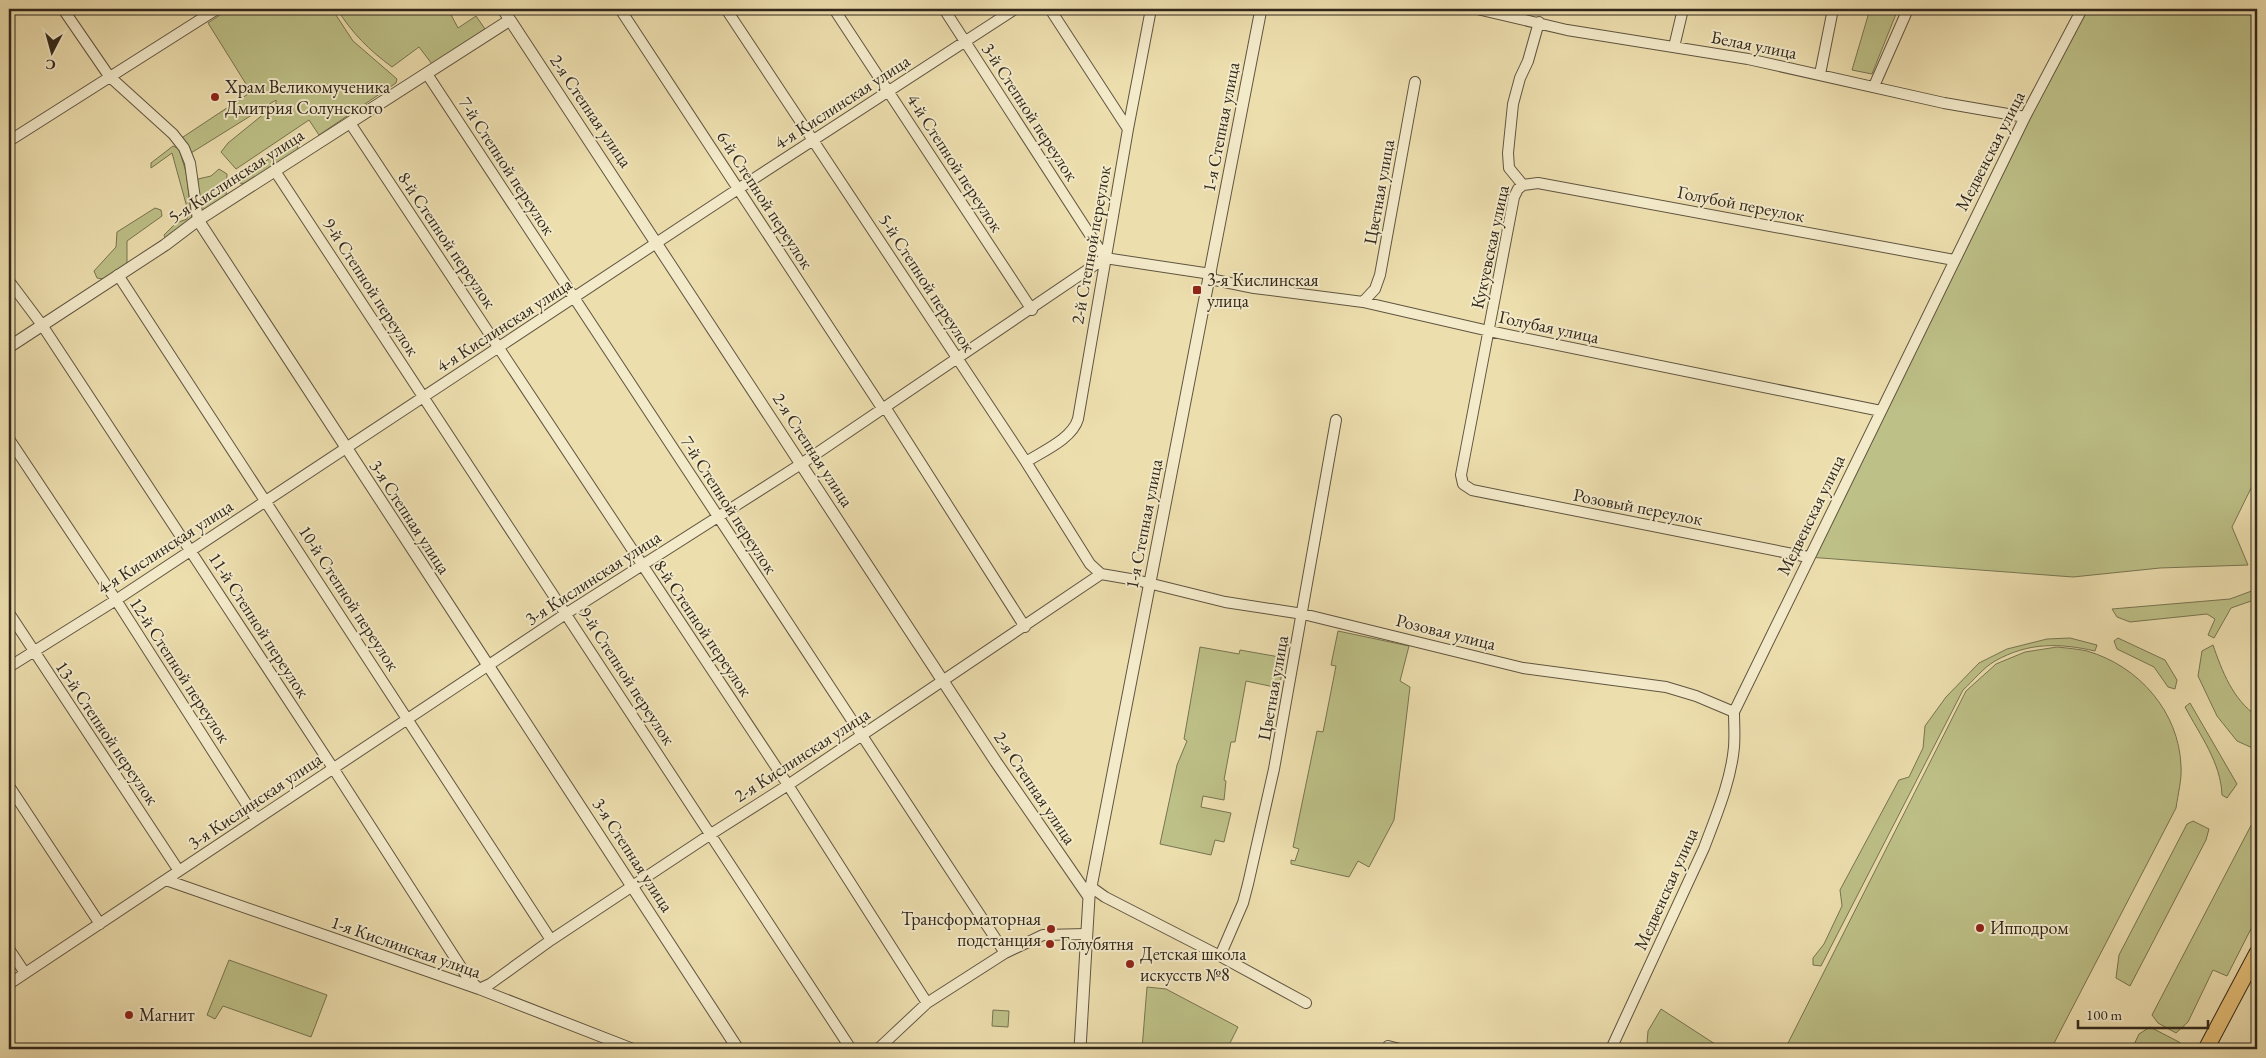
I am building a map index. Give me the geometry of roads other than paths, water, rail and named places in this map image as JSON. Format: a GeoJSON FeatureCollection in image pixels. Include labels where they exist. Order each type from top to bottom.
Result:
{"type":"FeatureCollection","features":[{"type":"Feature","properties":{"kind":"main road"},"geometry":{"type":"LineString","coordinates":[[2206,1049],[2257,953]]}},
{"type":"Feature","properties":{"kind":"street","name":"3-я Степная улица"},"geometry":{"type":"LineString","coordinates":[[63,9],[109,76],[173,134],[184,148],[190,163],[198,220],[345,449],[738,1049]]}},
{"type":"Feature","properties":{"kind":"street"},"geometry":{"type":"LineString","coordinates":[[9,141],[217,9]]}},
{"type":"Feature","properties":{"kind":"street"},"geometry":{"type":"LineString","coordinates":[[502,9],[510,20]]}},
{"type":"Feature","properties":{"kind":"street","name":"6-й Степной переулок"},"geometry":{"type":"LineString","coordinates":[[620,9],[884,408],[1025,626]]}},
{"type":"Feature","properties":{"kind":"street","name":"5-й Степной переулок"},"geometry":{"type":"LineString","coordinates":[[726,9],[1026,462],[1090,564],[1101,574]]}},
{"type":"Feature","properties":{"kind":"street","name":"4-й Степной переулок"},"geometry":{"type":"LineString","coordinates":[[834,9],[1032,310]]}},
{"type":"Feature","properties":{"kind":"street","name":"3-й Степной переулок"},"geometry":{"type":"LineString","coordinates":[[944,9],[1105,258]]}},
{"type":"Feature","properties":{"kind":"street","name":"4-я Кислинская улица"},"geometry":{"type":"LineString","coordinates":[[9,667],[33,650],[116,600],[423,396],[500,348],[738,189],[1015,9]]}},
{"type":"Feature","properties":{"kind":"street"},"geometry":{"type":"LineString","coordinates":[[1050,9],[1128,129]]}},
{"type":"Feature","properties":{"kind":"street","name":"2-й Степной переулок"},"geometry":{"type":"LineString","coordinates":[[1026,462],[1076,427],[1151,9]]}},
{"type":"Feature","properties":{"kind":"street","name":"1-я Степная улица"},"geometry":{"type":"LineString","coordinates":[[1080,1049],[1090,892],[1261,9]]}},
{"type":"Feature","properties":{"kind":"street","name":"Белая улица"},"geometry":{"type":"LineString","coordinates":[[1477,9],[1599,35],[1820,74],[1944,103],[2025,117]]}},
{"type":"Feature","properties":{"kind":"street","name":"Кукуевская улица"},"geometry":{"type":"LineString","coordinates":[[1463,484],[1461,475],[1514,198],[1522,185],[1509,168],[1508,153],[1513,104],[1520,78],[1528,61],[1534,21],[1530,9]]}},
{"type":"Feature","properties":{"kind":"street"},"geometry":{"type":"LineString","coordinates":[[1674,47],[1683,9]]}},
{"type":"Feature","properties":{"kind":"street"},"geometry":{"type":"LineString","coordinates":[[1820,74],[1833,9]]}},
{"type":"Feature","properties":{"kind":"street"},"geometry":{"type":"LineString","coordinates":[[1874,86],[1908,9]]}},
{"type":"Feature","properties":{"kind":"street","name":"Медвенская улица"},"geometry":{"type":"LineString","coordinates":[[1611,1049],[1700,856],[1716,817],[1732,763],[1734,712],[1954,260],[2025,117],[2082,9]]}},
{"type":"Feature","properties":{"kind":"street","name":"5-я Кислинская улица"},"geometry":{"type":"LineString","coordinates":[[9,347],[198,220],[510,20]]}},
{"type":"Feature","properties":{"kind":"street","name":"2-я Степная улица"},"geometry":{"type":"LineString","coordinates":[[510,20],[1050,843],[1090,892]]}},
{"type":"Feature","properties":{"kind":"street","name":"7-й Степной переулок"},"geometry":{"type":"LineString","coordinates":[[427,74],[1005,954]]}},
{"type":"Feature","properties":{"kind":"street","name":"Цветная улица"},"geometry":{"type":"LineString","coordinates":[[1363,302],[1375,289],[1380,275],[1415,82]]}},
{"type":"Feature","properties":{"kind":"street","name":"8-й Степной переулок"},"geometry":{"type":"LineString","coordinates":[[350,123],[788,785],[927,1003]]}},
{"type":"Feature","properties":{"kind":"street","name":"9-й Степной переулок"},"geometry":{"type":"LineString","coordinates":[[275,170],[851,1049]]}},
{"type":"Feature","properties":{"kind":"street","name":"Голубой переулок"},"geometry":{"type":"LineString","coordinates":[[1522,185],[1538,183],[1954,260]]}},
{"type":"Feature","properties":{"kind":"street"},"geometry":{"type":"LineString","coordinates":[[1105,258],[1210,277]]}},
{"type":"Feature","properties":{"kind":"street","name":"3-я Кислинская улица"},"geometry":{"type":"LineString","coordinates":[[9,984],[567,613],[801,464],[1032,310],[1105,258]]}},
{"type":"Feature","properties":{"kind":"street","name":"10-й Степной переулок"},"geometry":{"type":"LineString","coordinates":[[118,275],[551,940]]}},
{"type":"Feature","properties":{"kind":"street","name":"Голубая улица"},"geometry":{"type":"LineString","coordinates":[[1210,277],[1254,288],[1363,302],[1490,331],[1881,411]]}},
{"type":"Feature","properties":{"kind":"street","name":"11-й Степной переулок"},"geometry":{"type":"LineString","coordinates":[[9,281],[42,325],[333,768],[468,978],[478,989]]}},
{"type":"Feature","properties":{"kind":"street","name":"Цветная улица"},"geometry":{"type":"LineString","coordinates":[[1220,956],[1243,903],[1274,769],[1336,420]]}},
{"type":"Feature","properties":{"kind":"street","name":"12-й Степной переулок"},"geometry":{"type":"LineString","coordinates":[[9,440],[116,600],[256,820]]}},
{"type":"Feature","properties":{"kind":"street","name":"Розовый переулок"},"geometry":{"type":"LineString","coordinates":[[1463,484],[1472,490],[1808,558]]}},
{"type":"Feature","properties":{"kind":"street"},"geometry":{"type":"LineString","coordinates":[[1101,574],[1150,584]]}},
{"type":"Feature","properties":{"kind":"street","name":"2-я Кислинская улица"},"geometry":{"type":"LineString","coordinates":[[478,989],[490,984],[551,940],[788,785],[1101,574]]}},
{"type":"Feature","properties":{"kind":"street","name":"Розовая улица"},"geometry":{"type":"LineString","coordinates":[[1150,584],[1225,602],[1303,614],[1523,668],[1666,687],[1696,696],[1734,712]]}},
{"type":"Feature","properties":{"kind":"street","name":"13-й Степной переулок"},"geometry":{"type":"LineString","coordinates":[[9,613],[180,871]]}},
{"type":"Feature","properties":{"kind":"street"},"geometry":{"type":"LineString","coordinates":[[9,786],[100,924]]}},
{"type":"Feature","properties":{"kind":"street","name":"1-я Кислинская улица"},"geometry":{"type":"LineString","coordinates":[[166,880],[478,989],[633,1049]]}},
{"type":"Feature","properties":{"kind":"street"},"geometry":{"type":"LineString","coordinates":[[1090,892],[1106,897],[1306,1003]]}},
{"type":"Feature","properties":{"kind":"street"},"geometry":{"type":"LineString","coordinates":[[878,1049],[927,1003],[1005,954],[1044,935],[1086,934]]}},
{"type":"Feature","properties":{"kind":"street"},"geometry":{"type":"LineString","coordinates":[[9,949],[25,973]]}},
{"type":"Feature","properties":{"kind":"street"},"geometry":{"type":"LineString","coordinates":[[1387,1048],[1400,1049]]}},
{"type":"Feature","properties":{"kind":"place","name":"Храм Великомученика Дмитрия Солунского"},"geometry":{"type":"Point","coordinates":[215,97]}},
{"type":"Feature","properties":{"kind":"place","name":"3-я Кислинская улица"},"geometry":{"type":"Point","coordinates":[1197,290]}},
{"type":"Feature","properties":{"kind":"place","name":"Ипподром"},"geometry":{"type":"Point","coordinates":[1980,928]}},
{"type":"Feature","properties":{"kind":"place","name":"Трансформаторная подстанция"},"geometry":{"type":"Point","coordinates":[1051,929]}},
{"type":"Feature","properties":{"kind":"place","name":"Голубятня"},"geometry":{"type":"Point","coordinates":[1050,944]}},
{"type":"Feature","properties":{"kind":"place","name":"Детская школа искусств №8"},"geometry":{"type":"Point","coordinates":[1130,964]}},
{"type":"Feature","properties":{"kind":"place","name":"Магнит"},"geometry":{"type":"Point","coordinates":[129,1015]}}]}
